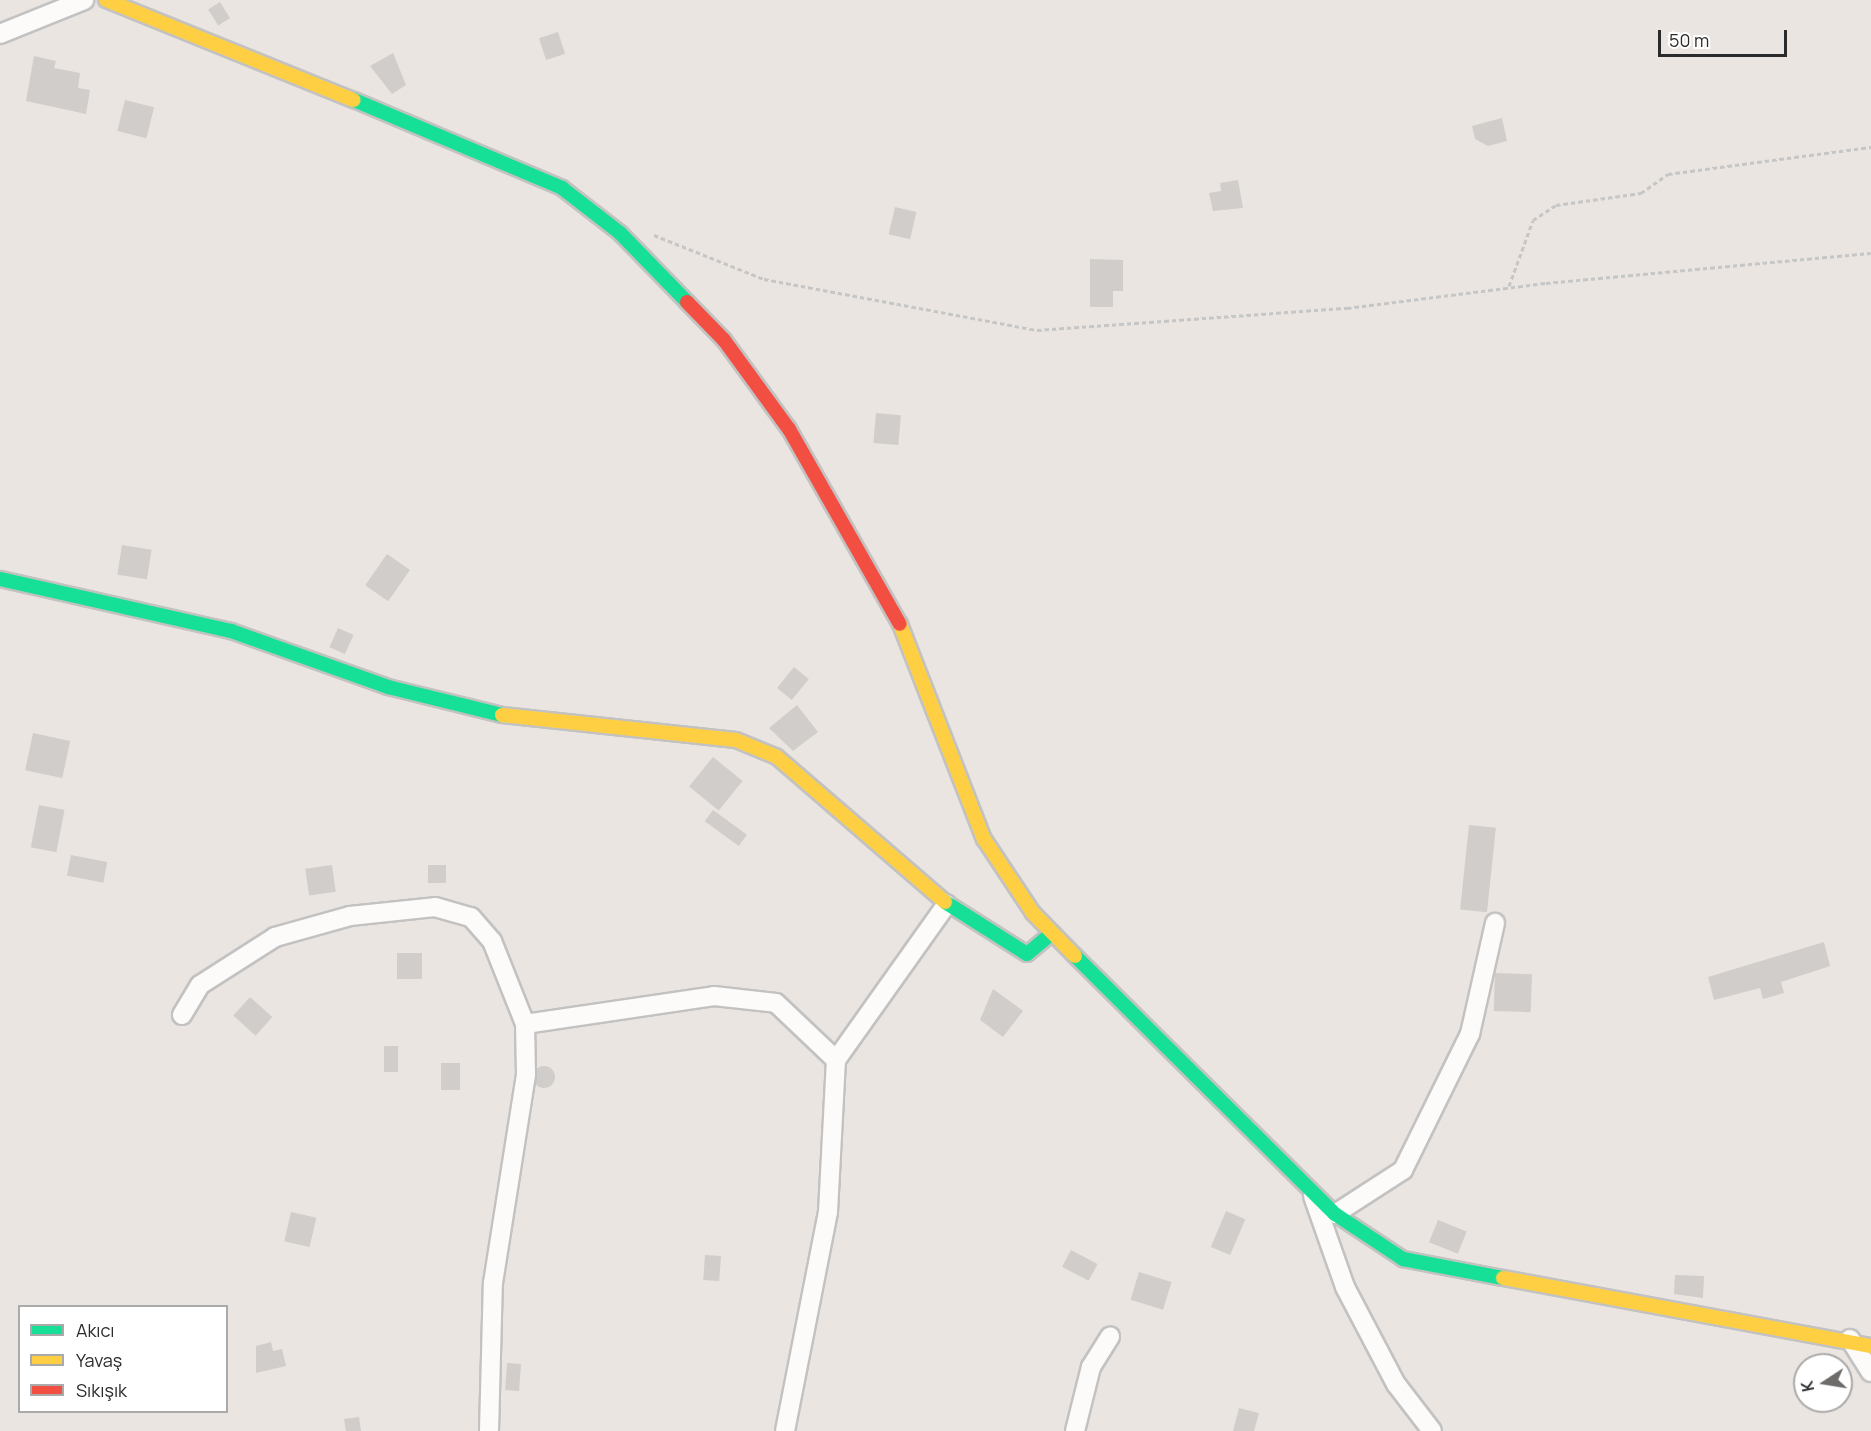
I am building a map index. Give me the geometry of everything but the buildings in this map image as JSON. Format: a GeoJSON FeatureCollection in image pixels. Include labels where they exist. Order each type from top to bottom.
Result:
{"type":"FeatureCollection","features":[{"type":"Feature","properties":{"kind":"street"},"geometry":{"type":"LineString","coordinates":[[0,34],[84,0]]}},
{"type":"Feature","properties":{"kind":"street"},"geometry":{"type":"LineString","coordinates":[[106,0],[491,155],[562,188],[620,233],[724,340],[789,429],[908,639],[984,839],[1052,933],[1335,1214],[1403,1259],[1486,1278],[1850,1339],[1871,1346]]}},
{"type":"Feature","properties":{"kind":"street"},"geometry":{"type":"LineString","coordinates":[[0,579],[231,631],[388,687],[488,713],[573,727],[736,740],[777,757],[947,904],[1027,954],[1052,933]]}},
{"type":"Feature","properties":{"kind":"street"},"geometry":{"type":"LineString","coordinates":[[785,1431],[828,1212],[836,1060],[947,904]]}},
{"type":"Feature","properties":{"kind":"street"},"geometry":{"type":"LineString","coordinates":[[182,1015],[200,985],[275,937],[350,916],[435,908],[471,917],[492,941],[525,1024],[526,1074],[493,1283],[489,1431]]}},
{"type":"Feature","properties":{"kind":"street"},"geometry":{"type":"LineString","coordinates":[[1335,1214],[1403,1170],[1470,1034],[1495,923]]}},
{"type":"Feature","properties":{"kind":"street"},"geometry":{"type":"LineString","coordinates":[[525,1024],[714,996],[776,1003],[836,1060]]}},
{"type":"Feature","properties":{"kind":"street"},"geometry":{"type":"LineString","coordinates":[[1311,1192],[1345,1287],[1396,1384],[1432,1431]]}},
{"type":"Feature","properties":{"kind":"street"},"geometry":{"type":"LineString","coordinates":[[1075,1431],[1091,1367],[1110,1336]]}},
{"type":"Feature","properties":{"kind":"street"},"geometry":{"type":"LineString","coordinates":[[1850,1339],[1871,1372]]}},
{"type":"Feature","properties":{"kind":"path"},"geometry":{"type":"LineString","coordinates":[[1509,287],[1533,220],[1556,205],[1641,193],[1668,174],[1871,147]]}},
{"type":"Feature","properties":{"kind":"path"},"geometry":{"type":"LineString","coordinates":[[646,232],[764,279],[1037,330],[1347,308],[1509,287],[1871,253]]}},
{"type":"Feature","properties":{"kind":"traffic: fast"},"geometry":{"type":"LineString","coordinates":[[354,100],[562,188],[620,233],[687,302]]}},
{"type":"Feature","properties":{"kind":"traffic: fast"},"geometry":{"type":"LineString","coordinates":[[0,579],[231,631],[388,687],[502,715]]}},
{"type":"Feature","properties":{"kind":"traffic: fast"},"geometry":{"type":"LineString","coordinates":[[945,902],[1027,954],[1052,933]]}},
{"type":"Feature","properties":{"kind":"traffic: fast"},"geometry":{"type":"LineString","coordinates":[[1075,956],[1335,1214],[1403,1259],[1503,1278]]}},
{"type":"Feature","properties":{"kind":"traffic: slow"},"geometry":{"type":"LineString","coordinates":[[106,0],[354,100]]}},
{"type":"Feature","properties":{"kind":"traffic: slow"},"geometry":{"type":"LineString","coordinates":[[900,624],[984,839],[1033,913],[1075,956]]}},
{"type":"Feature","properties":{"kind":"traffic: slow"},"geometry":{"type":"LineString","coordinates":[[502,715],[736,740],[777,757],[945,902]]}},
{"type":"Feature","properties":{"kind":"traffic: slow"},"geometry":{"type":"LineString","coordinates":[[1503,1278],[1871,1346]]}},
{"type":"Feature","properties":{"kind":"traffic: jam"},"geometry":{"type":"LineString","coordinates":[[687,302],[724,340],[789,429],[900,624]]}}]}
